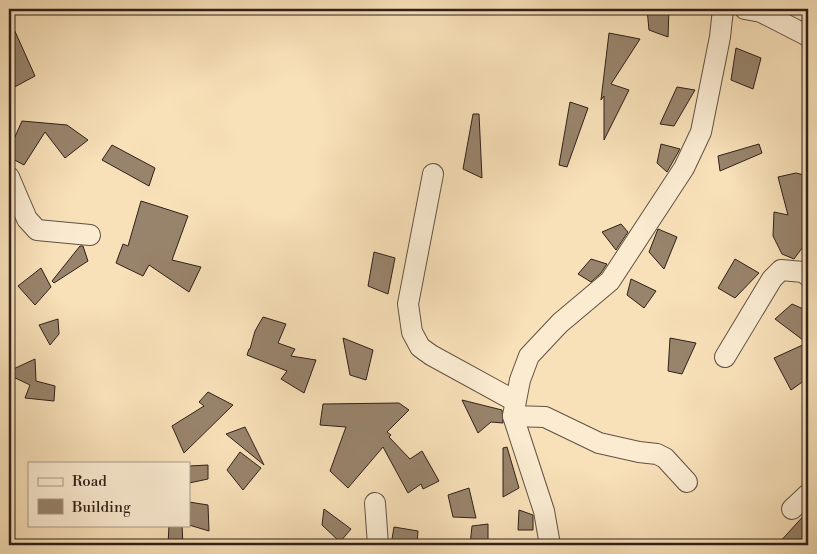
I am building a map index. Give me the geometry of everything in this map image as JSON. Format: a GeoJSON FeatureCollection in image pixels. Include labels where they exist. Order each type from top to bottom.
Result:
{"type":"FeatureCollection","features":[{"type":"Feature","properties":{"kind":"street"},"geometry":{"type":"LineString","coordinates":[[550,545],[544,511],[514,408],[520,380],[529,356],[560,323],[610,281],[684,168],[701,132],[720,36],[723,9]]}},
{"type":"Feature","properties":{"kind":"street"},"geometry":{"type":"LineString","coordinates":[[745,9],[761,12],[808,36]]}},
{"type":"Feature","properties":{"kind":"street"},"geometry":{"type":"LineString","coordinates":[[433,174],[408,304],[412,332],[420,347],[514,408],[545,418],[599,443],[656,454],[665,458],[686,482]]}},
{"type":"Feature","properties":{"kind":"street"},"geometry":{"type":"LineString","coordinates":[[9,177],[27,219],[37,230],[90,235]]}},
{"type":"Feature","properties":{"kind":"street"},"geometry":{"type":"LineString","coordinates":[[725,357],[772,279],[781,270],[794,270],[803,272],[808,276]]}},
{"type":"Feature","properties":{"kind":"street"},"geometry":{"type":"LineString","coordinates":[[792,509],[808,494]]}},
{"type":"Feature","properties":{"kind":"street"},"geometry":{"type":"LineString","coordinates":[[375,503],[378,545]]}},
{"type":"Feature","properties":{"kind":"building"},"geometry":{"type":"Polygon","coordinates":[[[647,9],[669,9],[668,37],[649,30],[647,9]]]}},
{"type":"Feature","properties":{"kind":"building"},"geometry":{"type":"Polygon","coordinates":[[[9,18],[35,76],[9,90],[9,18]]]}},
{"type":"Feature","properties":{"kind":"building"},"geometry":{"type":"Polygon","coordinates":[[[609,33],[640,39],[611,84],[629,90],[604,140],[604,96],[601,100],[609,33]]]}},
{"type":"Feature","properties":{"kind":"building"},"geometry":{"type":"Polygon","coordinates":[[[736,48],[761,58],[753,89],[731,80],[736,48]]]}},
{"type":"Feature","properties":{"kind":"building"},"geometry":{"type":"Polygon","coordinates":[[[677,87],[695,90],[674,126],[660,124],[677,87]]]}},
{"type":"Feature","properties":{"kind":"building"},"geometry":{"type":"Polygon","coordinates":[[[570,102],[588,108],[567,167],[559,165],[570,102]]]}},
{"type":"Feature","properties":{"kind":"building"},"geometry":{"type":"Polygon","coordinates":[[[473,114],[479,114],[482,178],[463,169],[473,114]]]}},
{"type":"Feature","properties":{"kind":"building"},"geometry":{"type":"Polygon","coordinates":[[[22,121],[67,125],[88,140],[65,158],[45,132],[24,165],[9,157],[9,150],[22,121]]]}},
{"type":"Feature","properties":{"kind":"building"},"geometry":{"type":"Polygon","coordinates":[[[661,144],[680,149],[667,172],[657,163],[661,144]]]}},
{"type":"Feature","properties":{"kind":"building"},"geometry":{"type":"Polygon","coordinates":[[[759,144],[762,153],[720,171],[718,156],[759,144]]]}},
{"type":"Feature","properties":{"kind":"building"},"geometry":{"type":"Polygon","coordinates":[[[112,145],[155,168],[149,186],[102,160],[112,145]]]}},
{"type":"Feature","properties":{"kind":"building"},"geometry":{"type":"Polygon","coordinates":[[[796,173],[808,176],[808,240],[794,259],[782,254],[773,236],[774,212],[788,215],[778,177],[796,173]]]}},
{"type":"Feature","properties":{"kind":"building"},"geometry":{"type":"Polygon","coordinates":[[[141,201],[188,216],[172,260],[201,267],[189,292],[149,265],[143,276],[116,263],[123,244],[128,246],[141,201]]]}},
{"type":"Feature","properties":{"kind":"building"},"geometry":{"type":"Polygon","coordinates":[[[621,224],[628,232],[616,250],[602,232],[621,224]]]}},
{"type":"Feature","properties":{"kind":"building"},"geometry":{"type":"Polygon","coordinates":[[[658,229],[677,237],[664,269],[649,252],[658,229]]]}},
{"type":"Feature","properties":{"kind":"building"},"geometry":{"type":"Polygon","coordinates":[[[80,246],[83,246],[88,261],[54,283],[52,281],[80,246]]]}},
{"type":"Feature","properties":{"kind":"building"},"geometry":{"type":"Polygon","coordinates":[[[374,252],[395,258],[388,294],[368,286],[374,252]]]}},
{"type":"Feature","properties":{"kind":"building"},"geometry":{"type":"Polygon","coordinates":[[[591,259],[607,264],[591,282],[578,274],[591,259]]]}},
{"type":"Feature","properties":{"kind":"building"},"geometry":{"type":"Polygon","coordinates":[[[735,259],[759,273],[735,298],[718,288],[735,259]]]}},
{"type":"Feature","properties":{"kind":"building"},"geometry":{"type":"Polygon","coordinates":[[[41,268],[51,287],[35,305],[18,286],[41,268]]]}},
{"type":"Feature","properties":{"kind":"building"},"geometry":{"type":"Polygon","coordinates":[[[631,279],[656,291],[644,308],[627,295],[631,279]]]}},
{"type":"Feature","properties":{"kind":"building"},"geometry":{"type":"Polygon","coordinates":[[[792,304],[808,311],[808,378],[791,390],[774,358],[807,343],[775,319],[792,304]]]}},
{"type":"Feature","properties":{"kind":"building"},"geometry":{"type":"Polygon","coordinates":[[[263,317],[286,324],[278,343],[295,349],[291,356],[316,360],[304,393],[281,379],[287,371],[247,355],[255,331],[263,317]]]}},
{"type":"Feature","properties":{"kind":"building"},"geometry":{"type":"Polygon","coordinates":[[[58,319],[59,334],[50,345],[39,325],[58,319]]]}},
{"type":"Feature","properties":{"kind":"building"},"geometry":{"type":"Polygon","coordinates":[[[343,338],[373,350],[366,380],[350,375],[343,338]]]}},
{"type":"Feature","properties":{"kind":"building"},"geometry":{"type":"Polygon","coordinates":[[[670,338],[696,343],[682,374],[668,371],[670,338]]]}},
{"type":"Feature","properties":{"kind":"building"},"geometry":{"type":"Polygon","coordinates":[[[35,359],[36,381],[55,386],[54,401],[25,398],[30,385],[9,375],[9,371],[35,359]]]}},
{"type":"Feature","properties":{"kind":"building"},"geometry":{"type":"Polygon","coordinates":[[[208,392],[233,405],[184,453],[172,426],[204,406],[199,402],[208,392]]]}},
{"type":"Feature","properties":{"kind":"building"},"geometry":{"type":"Polygon","coordinates":[[[462,400],[502,410],[503,423],[491,422],[478,433],[462,400]]]}},
{"type":"Feature","properties":{"kind":"building"},"geometry":{"type":"Polygon","coordinates":[[[399,403],[409,410],[387,432],[391,435],[389,437],[410,459],[422,451],[439,481],[423,489],[421,484],[408,493],[383,447],[348,488],[330,471],[346,427],[320,425],[323,404],[399,403]]]}},
{"type":"Feature","properties":{"kind":"building"},"geometry":{"type":"Polygon","coordinates":[[[245,427],[264,465],[226,434],[245,427]]]}},
{"type":"Feature","properties":{"kind":"building"},"geometry":{"type":"Polygon","coordinates":[[[507,447],[519,488],[503,497],[503,448],[507,447]]]}},
{"type":"Feature","properties":{"kind":"building"},"geometry":{"type":"Polygon","coordinates":[[[240,452],[261,468],[243,490],[227,470],[240,452]]]}},
{"type":"Feature","properties":{"kind":"building"},"geometry":{"type":"Polygon","coordinates":[[[208,465],[208,479],[190,483],[190,466],[208,465]]]}},
{"type":"Feature","properties":{"kind":"building"},"geometry":{"type":"Polygon","coordinates":[[[469,488],[476,518],[453,517],[448,495],[469,488]]]}},
{"type":"Feature","properties":{"kind":"building"},"geometry":{"type":"Polygon","coordinates":[[[190,502],[208,505],[209,531],[190,525],[190,502]]]}},
{"type":"Feature","properties":{"kind":"building"},"geometry":{"type":"Polygon","coordinates":[[[324,509],[351,529],[340,542],[322,525],[324,509]]]}},
{"type":"Feature","properties":{"kind":"building"},"geometry":{"type":"Polygon","coordinates":[[[519,510],[533,515],[533,530],[518,530],[519,510]]]}},
{"type":"Feature","properties":{"kind":"building"},"geometry":{"type":"Polygon","coordinates":[[[808,511],[808,545],[777,545],[808,511]]]}},
{"type":"Feature","properties":{"kind":"building"},"geometry":{"type":"Polygon","coordinates":[[[488,524],[488,545],[470,545],[472,526],[488,524]]]}},
{"type":"Feature","properties":{"kind":"building"},"geometry":{"type":"Polygon","coordinates":[[[169,526],[182,526],[183,545],[168,545],[169,526]]]}},
{"type":"Feature","properties":{"kind":"building"},"geometry":{"type":"Polygon","coordinates":[[[394,527],[418,531],[417,545],[391,545],[394,527]]]}}]}
